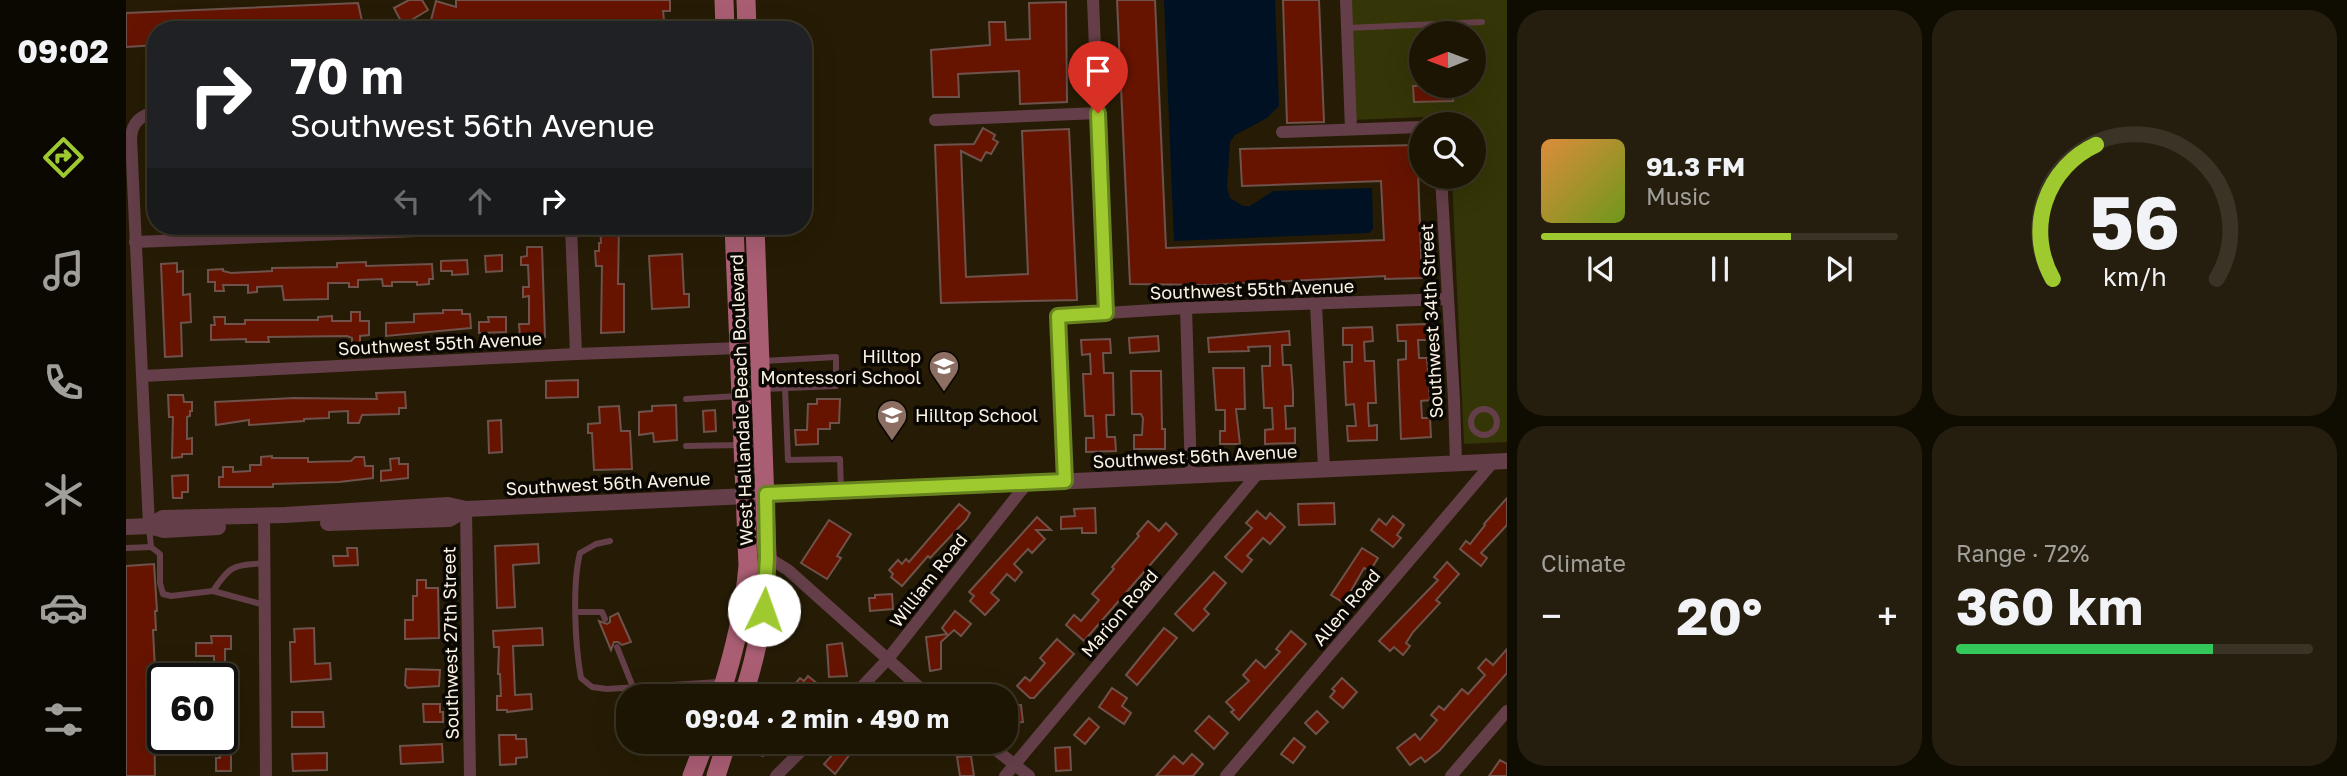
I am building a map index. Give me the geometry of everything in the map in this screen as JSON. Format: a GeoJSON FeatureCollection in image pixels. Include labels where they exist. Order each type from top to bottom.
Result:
{"type":"FeatureCollection","features":[{"type":"Feature","properties":{"kind":"main road"},"geometry":{"type":"LineString","coordinates":[[724,0],[724,21]]}},
{"type":"Feature","properties":{"kind":"main road"},"geometry":{"type":"LineString","coordinates":[[746,0],[747,21]]}},
{"type":"Feature","properties":{"kind":"main road","name":"West Hallandale Beach Boulevard"},"geometry":{"type":"LineString","coordinates":[[723,684],[744,608],[748,566],[734,235]]}},
{"type":"Feature","properties":{"kind":"main road","name":"West Hallandale Beach Boulevard"},"geometry":{"type":"LineString","coordinates":[[747,684],[754,663],[764,610],[767,557],[755,235]]}},
{"type":"Feature","properties":{"kind":"main road"},"geometry":{"type":"LineString","coordinates":[[692,776],[700,754]]}},
{"type":"Feature","properties":{"kind":"main road"},"geometry":{"type":"LineString","coordinates":[[703,754],[704,776]]}},
{"type":"Feature","properties":{"kind":"main road"},"geometry":{"type":"LineString","coordinates":[[716,776],[723,754]]}},
{"type":"Feature","properties":{"kind":"street"},"geometry":{"type":"LineString","coordinates":[[1093,0],[1106,313]]}},
{"type":"Feature","properties":{"kind":"street"},"geometry":{"type":"LineString","coordinates":[[1346,0],[1351,129]]}},
{"type":"Feature","properties":{"kind":"street"},"geometry":{"type":"LineString","coordinates":[[935,120],[1098,113]]}},
{"type":"Feature","properties":{"kind":"street"},"geometry":{"type":"LineString","coordinates":[[147,114],[135,122],[131,138],[149,526]]}},
{"type":"Feature","properties":{"kind":"street"},"geometry":{"type":"LineString","coordinates":[[1282,132],[1409,127]]}},
{"type":"Feature","properties":{"kind":"street","name":"Southwest 34th Street"},"geometry":{"type":"LineString","coordinates":[[1442,189],[1456,463]]}},
{"type":"Feature","properties":{"kind":"street"},"geometry":{"type":"LineString","coordinates":[[135,242],[315,235]]}},
{"type":"Feature","properties":{"kind":"street"},"geometry":{"type":"LineString","coordinates":[[571,235],[576,354]]}},
{"type":"Feature","properties":{"kind":"street","name":"Southwest 55th Avenue"},"geometry":{"type":"LineString","coordinates":[[1065,481],[1058,316],[1186,308],[1448,299]]}},
{"type":"Feature","properties":{"kind":"street"},"geometry":{"type":"LineString","coordinates":[[1316,304],[1324,469]]}},
{"type":"Feature","properties":{"kind":"street"},"geometry":{"type":"LineString","coordinates":[[1186,308],[1191,475]]}},
{"type":"Feature","properties":{"kind":"street","name":"Southwest 55th Avenue"},"geometry":{"type":"LineString","coordinates":[[143,376],[740,348]]}},
{"type":"Feature","properties":{"kind":"street","name":"Southwest 56th Avenue"},"geometry":{"type":"LineString","coordinates":[[126,527],[149,526],[163,518],[265,520],[449,505],[466,509],[1500,461]]}},
{"type":"Feature","properties":{"kind":"street","name":"Allen Road"},"geometry":{"type":"LineString","coordinates":[[1226,776],[1500,461]]}},
{"type":"Feature","properties":{"kind":"street","name":"Marion Road"},"geometry":{"type":"LineString","coordinates":[[1005,776],[1259,472]]}},
{"type":"Feature","properties":{"kind":"street","name":"William Road"},"geometry":{"type":"LineString","coordinates":[[864,684],[887,660],[1028,482]]}},
{"type":"Feature","properties":{"kind":"street","name":"Southwest 27th Street"},"geometry":{"type":"LineString","coordinates":[[466,509],[470,776]]}},
{"type":"Feature","properties":{"kind":"street"},"geometry":{"type":"LineString","coordinates":[[265,520],[266,776]]}},
{"type":"Feature","properties":{"kind":"street"},"geometry":{"type":"LineString","coordinates":[[767,557],[788,570],[915,684]]}},
{"type":"Feature","properties":{"kind":"street"},"geometry":{"type":"LineString","coordinates":[[1451,776],[1507,711]]}},
{"type":"Feature","properties":{"kind":"street"},"geometry":{"type":"LineString","coordinates":[[776,776],[798,754]]}},
{"type":"Feature","properties":{"kind":"street"},"geometry":{"type":"LineString","coordinates":[[1002,754],[1029,776]]}},
{"type":"Feature","properties":{"kind":"lane"},"geometry":{"type":"LineString","coordinates":[[1347,28],[1409,25]]}},
{"type":"Feature","properties":{"kind":"lane"},"geometry":{"type":"LineString","coordinates":[[761,361],[836,357],[836,386],[762,389]]}},
{"type":"Feature","properties":{"kind":"lane"},"geometry":{"type":"LineString","coordinates":[[785,388],[788,460],[840,459],[841,490]]}},
{"type":"Feature","properties":{"kind":"lane"},"geometry":{"type":"LineString","coordinates":[[686,399],[741,396]]}},
{"type":"Feature","properties":{"kind":"lane"},"geometry":{"type":"LineString","coordinates":[[1483,408],[1492,411],[1497,417],[1497,426],[1488,434],[1479,433],[1473,428],[1473,415],[1483,408]]}},
{"type":"Feature","properties":{"kind":"lane"},"geometry":{"type":"LineString","coordinates":[[1497,426],[1507,430]]}},
{"type":"Feature","properties":{"kind":"lane"},"geometry":{"type":"LineString","coordinates":[[686,446],[743,444]]}},
{"type":"Feature","properties":{"kind":"lane"},"geometry":{"type":"LineString","coordinates":[[149,526],[151,547]]}},
{"type":"Feature","properties":{"kind":"lane"},"geometry":{"type":"LineString","coordinates":[[610,541],[596,544],[580,553],[576,568],[578,660],[581,678],[592,687],[616,688]]}},
{"type":"Feature","properties":{"kind":"lane"},"geometry":{"type":"LineString","coordinates":[[126,548],[151,547],[160,554],[160,583],[163,594],[171,596],[213,591],[265,606]]}},
{"type":"Feature","properties":{"kind":"lane"},"geometry":{"type":"LineString","coordinates":[[213,591],[227,571],[243,565],[265,563]]}},
{"type":"Feature","properties":{"kind":"lane"},"geometry":{"type":"LineString","coordinates":[[577,612],[602,612],[605,619]]}},
{"type":"Feature","properties":{"kind":"lane"},"geometry":{"type":"LineString","coordinates":[[617,647],[632,684]]}},
{"type":"Feature","properties":{"kind":"shaded area"},"geometry":{"type":"Polygon","coordinates":[[[1347,0],[1507,0],[1507,442],[1464,444],[1453,189],[1486,189],[1486,112],[1409,112],[1409,118],[1352,120],[1347,0]]]}},
{"type":"Feature","properties":{"kind":"water"},"geometry":{"type":"Polygon","coordinates":[[[1164,0],[1275,0],[1279,106],[1267,118],[1235,135],[1230,142],[1227,188],[1230,198],[1243,206],[1250,206],[1273,191],[1372,188],[1373,229],[1369,233],[1174,241],[1164,0]]]}},
{"type":"Feature","properties":{"kind":"building"},"geometry":{"type":"Polygon","coordinates":[[[409,0],[422,0],[428,10],[410,21],[401,21],[394,8],[409,0]]]}},
{"type":"Feature","properties":{"kind":"building"},"geometry":{"type":"Polygon","coordinates":[[[456,0],[670,0],[670,11],[663,11],[664,20],[658,21],[431,21],[436,1],[456,7],[456,0]]]}},
{"type":"Feature","properties":{"kind":"building"},"geometry":{"type":"Polygon","coordinates":[[[1117,0],[1155,0],[1166,248],[1384,240],[1381,181],[1242,186],[1240,149],[1409,145],[1409,189],[1419,189],[1422,278],[1385,279],[1385,276],[1210,285],[1130,284],[1117,0]]]}},
{"type":"Feature","properties":{"kind":"building"},"geometry":{"type":"Polygon","coordinates":[[[1283,0],[1319,0],[1324,122],[1287,123],[1283,0]]]}},
{"type":"Feature","properties":{"kind":"building"},"geometry":{"type":"Polygon","coordinates":[[[1066,2],[1067,102],[1020,104],[1019,71],[958,74],[959,97],[933,97],[931,50],[990,45],[989,22],[1005,22],[1006,40],[1030,39],[1029,3],[1066,2]]]}},
{"type":"Feature","properties":{"kind":"building"},"geometry":{"type":"Polygon","coordinates":[[[358,3],[362,21],[147,21],[147,46],[126,47],[126,13],[358,3]]]}},
{"type":"Feature","properties":{"kind":"building"},"geometry":{"type":"Polygon","coordinates":[[[1414,98],[1453,98],[1453,101],[1414,102],[1414,98]]]}},
{"type":"Feature","properties":{"kind":"building"},"geometry":{"type":"Polygon","coordinates":[[[983,128],[995,135],[993,139],[998,142],[991,154],[986,152],[981,161],[961,151],[966,277],[1028,274],[1022,131],[1069,129],[1077,300],[941,303],[935,145],[974,144],[983,128]]]}},
{"type":"Feature","properties":{"kind":"building"},"geometry":{"type":"Polygon","coordinates":[[[601,235],[619,235],[618,284],[624,284],[624,332],[601,333],[602,266],[596,266],[595,251],[599,251],[601,235]]]}},
{"type":"Feature","properties":{"kind":"building"},"geometry":{"type":"Polygon","coordinates":[[[527,247],[542,247],[545,337],[520,338],[519,324],[529,324],[529,296],[523,297],[523,287],[529,287],[528,265],[521,265],[521,257],[527,256],[527,247]]]}},
{"type":"Feature","properties":{"kind":"building"},"geometry":{"type":"Polygon","coordinates":[[[682,254],[684,294],[689,294],[689,307],[652,309],[649,256],[682,254]]]}},
{"type":"Feature","properties":{"kind":"building"},"geometry":{"type":"Polygon","coordinates":[[[502,255],[502,271],[486,272],[485,256],[502,255]]]}},
{"type":"Feature","properties":{"kind":"building"},"geometry":{"type":"Polygon","coordinates":[[[467,260],[468,274],[452,275],[452,271],[441,271],[441,261],[467,260]]]}},
{"type":"Feature","properties":{"kind":"building"},"geometry":{"type":"Polygon","coordinates":[[[366,262],[366,266],[432,264],[433,279],[429,279],[429,284],[392,282],[392,286],[383,286],[382,279],[358,280],[358,287],[349,287],[349,283],[328,283],[328,299],[284,300],[282,286],[257,287],[257,292],[248,293],[248,285],[223,285],[224,291],[215,291],[215,282],[208,282],[208,270],[223,269],[231,273],[272,271],[272,268],[337,267],[337,263],[366,262]]]}},
{"type":"Feature","properties":{"kind":"building"},"geometry":{"type":"Polygon","coordinates":[[[177,263],[177,272],[183,271],[183,295],[190,294],[191,322],[181,323],[182,356],[165,357],[161,264],[177,263]]]}},
{"type":"Feature","properties":{"kind":"building"},"geometry":{"type":"Polygon","coordinates":[[[443,310],[462,310],[462,314],[470,314],[471,328],[386,336],[386,323],[414,322],[414,314],[443,313],[443,310]]]}},
{"type":"Feature","properties":{"kind":"building"},"geometry":{"type":"Polygon","coordinates":[[[351,312],[360,312],[360,321],[369,321],[369,335],[360,336],[360,345],[352,345],[352,338],[347,336],[268,337],[269,342],[246,342],[246,339],[211,340],[214,317],[225,317],[225,324],[245,324],[245,320],[318,320],[318,317],[332,316],[332,321],[351,321],[351,312]]]}},
{"type":"Feature","properties":{"kind":"building"},"geometry":{"type":"Polygon","coordinates":[[[488,317],[506,317],[506,332],[479,333],[479,322],[489,322],[488,317]]]}},
{"type":"Feature","properties":{"kind":"building"},"geometry":{"type":"Polygon","coordinates":[[[1427,324],[1427,340],[1418,340],[1419,358],[1427,358],[1430,400],[1421,401],[1422,418],[1430,418],[1431,437],[1401,439],[1398,360],[1406,359],[1406,341],[1398,341],[1397,325],[1427,324]]]}},
{"type":"Feature","properties":{"kind":"building"},"geometry":{"type":"Polygon","coordinates":[[[1372,327],[1373,341],[1364,342],[1365,361],[1374,361],[1376,403],[1368,403],[1368,408],[1369,426],[1377,425],[1377,440],[1348,441],[1347,426],[1356,426],[1354,404],[1346,405],[1344,362],[1352,362],[1352,345],[1343,345],[1343,328],[1372,327]]]}},
{"type":"Feature","properties":{"kind":"building"},"geometry":{"type":"Polygon","coordinates":[[[1289,331],[1290,345],[1282,345],[1283,365],[1291,365],[1293,392],[1293,406],[1285,406],[1286,429],[1295,428],[1295,443],[1265,444],[1265,430],[1273,429],[1272,408],[1264,408],[1262,366],[1270,366],[1270,346],[1248,347],[1249,351],[1209,352],[1208,338],[1289,331]]]}},
{"type":"Feature","properties":{"kind":"building"},"geometry":{"type":"Polygon","coordinates":[[[1158,336],[1159,351],[1130,353],[1129,338],[1158,336]]]}},
{"type":"Feature","properties":{"kind":"building"},"geometry":{"type":"Polygon","coordinates":[[[1110,339],[1111,353],[1103,353],[1104,373],[1113,373],[1114,415],[1106,415],[1107,437],[1115,437],[1116,451],[1086,452],[1086,438],[1094,438],[1093,416],[1085,416],[1083,374],[1091,374],[1090,354],[1082,355],[1081,340],[1110,339]]]}},
{"type":"Feature","properties":{"kind":"building"},"geometry":{"type":"Polygon","coordinates":[[[1213,368],[1244,368],[1245,409],[1236,409],[1240,444],[1220,444],[1220,431],[1225,431],[1225,410],[1216,410],[1213,368]]]}},
{"type":"Feature","properties":{"kind":"building"},"geometry":{"type":"Polygon","coordinates":[[[1131,371],[1161,371],[1165,449],[1134,449],[1134,435],[1142,435],[1143,418],[1141,414],[1132,414],[1131,371]]]}},
{"type":"Feature","properties":{"kind":"building"},"geometry":{"type":"Polygon","coordinates":[[[578,380],[578,397],[546,398],[546,381],[578,380]]]}},
{"type":"Feature","properties":{"kind":"building"},"geometry":{"type":"Polygon","coordinates":[[[405,392],[406,408],[399,408],[399,414],[362,415],[359,423],[348,423],[348,411],[329,412],[329,418],[304,421],[249,425],[249,420],[216,425],[215,402],[294,398],[377,399],[376,393],[405,392]]]}},
{"type":"Feature","properties":{"kind":"building"},"geometry":{"type":"Polygon","coordinates":[[[168,395],[183,395],[184,402],[192,402],[192,411],[187,417],[187,439],[192,438],[192,454],[172,458],[173,417],[169,417],[168,395]]]}},
{"type":"Feature","properties":{"kind":"building"},"geometry":{"type":"Polygon","coordinates":[[[817,399],[840,399],[839,423],[830,423],[830,429],[818,429],[818,444],[796,445],[795,430],[807,430],[808,404],[817,404],[817,399]]]}},
{"type":"Feature","properties":{"kind":"building"},"geometry":{"type":"Polygon","coordinates":[[[676,405],[677,440],[654,442],[653,433],[639,435],[639,412],[652,411],[652,406],[676,405]]]}},
{"type":"Feature","properties":{"kind":"building"},"geometry":{"type":"Polygon","coordinates":[[[619,406],[621,431],[630,431],[632,469],[594,470],[592,433],[588,433],[588,424],[600,423],[599,407],[619,406]]]}},
{"type":"Feature","properties":{"kind":"building"},"geometry":{"type":"Polygon","coordinates":[[[715,410],[716,431],[704,432],[703,411],[715,410]]]}},
{"type":"Feature","properties":{"kind":"building"},"geometry":{"type":"Polygon","coordinates":[[[501,420],[502,452],[489,453],[488,421],[501,420]]]}},
{"type":"Feature","properties":{"kind":"building"},"geometry":{"type":"Polygon","coordinates":[[[261,457],[308,458],[308,462],[351,461],[355,457],[364,457],[365,466],[373,466],[373,478],[273,484],[273,487],[219,487],[223,467],[233,467],[233,472],[250,471],[250,465],[261,465],[261,457]]]}},
{"type":"Feature","properties":{"kind":"building"},"geometry":{"type":"Polygon","coordinates":[[[399,458],[399,464],[408,464],[408,478],[381,481],[381,471],[391,470],[390,459],[399,458]]]}},
{"type":"Feature","properties":{"kind":"building"},"geometry":{"type":"Polygon","coordinates":[[[188,475],[188,492],[182,492],[182,498],[173,498],[172,476],[188,475]]]}},
{"type":"Feature","properties":{"kind":"building"},"geometry":{"type":"Polygon","coordinates":[[[1507,498],[1507,525],[1481,553],[1487,558],[1481,566],[1460,549],[1466,541],[1470,544],[1507,498]]]}},
{"type":"Feature","properties":{"kind":"building"},"geometry":{"type":"Polygon","coordinates":[[[1334,503],[1335,524],[1299,525],[1298,504],[1334,503]]]}},
{"type":"Feature","properties":{"kind":"building"},"geometry":{"type":"Polygon","coordinates":[[[959,504],[970,513],[966,520],[930,558],[928,556],[902,586],[891,577],[893,574],[889,570],[898,560],[902,564],[906,559],[909,562],[959,504]]]}},
{"type":"Feature","properties":{"kind":"building"},"geometry":{"type":"Polygon","coordinates":[[[1095,508],[1096,533],[1082,533],[1082,528],[1061,529],[1061,517],[1075,516],[1074,509],[1095,508]]]}},
{"type":"Feature","properties":{"kind":"building"},"geometry":{"type":"Polygon","coordinates":[[[1257,511],[1266,519],[1270,513],[1285,527],[1270,544],[1263,538],[1247,556],[1252,560],[1242,572],[1225,557],[1252,528],[1246,523],[1257,511]]]}},
{"type":"Feature","properties":{"kind":"building"},"geometry":{"type":"Polygon","coordinates":[[[1393,516],[1404,525],[1397,535],[1401,538],[1393,547],[1371,530],[1379,519],[1386,525],[1393,516]]]}},
{"type":"Feature","properties":{"kind":"building"},"geometry":{"type":"Polygon","coordinates":[[[1037,517],[1051,530],[1036,530],[1045,539],[1032,553],[1028,549],[1014,564],[1022,572],[1015,581],[1007,574],[991,593],[999,600],[985,615],[970,601],[974,596],[969,592],[1037,517]]]}},
{"type":"Feature","properties":{"kind":"building"},"geometry":{"type":"Polygon","coordinates":[[[829,520],[851,534],[837,556],[841,558],[827,579],[801,563],[829,520]]]}},
{"type":"Feature","properties":{"kind":"building"},"geometry":{"type":"Polygon","coordinates":[[[1148,521],[1159,531],[1166,523],[1177,534],[1084,641],[1066,625],[1074,615],[1081,621],[1099,600],[1092,594],[1114,569],[1112,567],[1139,536],[1137,534],[1148,521]]]}},
{"type":"Feature","properties":{"kind":"building"},"geometry":{"type":"Polygon","coordinates":[[[538,544],[539,563],[513,565],[515,607],[497,608],[495,546],[538,544]]]}},
{"type":"Feature","properties":{"kind":"building"},"geometry":{"type":"Polygon","coordinates":[[[347,548],[357,548],[358,565],[334,566],[333,556],[348,556],[347,548]]]}},
{"type":"Feature","properties":{"kind":"building"},"geometry":{"type":"Polygon","coordinates":[[[1362,548],[1378,558],[1370,571],[1364,568],[1344,603],[1331,595],[1362,548]]]}},
{"type":"Feature","properties":{"kind":"building"},"geometry":{"type":"Polygon","coordinates":[[[1447,562],[1459,574],[1436,600],[1440,603],[1413,632],[1406,643],[1410,646],[1403,655],[1394,647],[1390,651],[1379,641],[1438,580],[1434,577],[1447,562]]]}},
{"type":"Feature","properties":{"kind":"building"},"geometry":{"type":"Polygon","coordinates":[[[154,564],[157,611],[156,630],[153,630],[155,663],[147,663],[147,754],[155,754],[155,776],[126,776],[126,566],[154,564]]]}},
{"type":"Feature","properties":{"kind":"building"},"geometry":{"type":"Polygon","coordinates":[[[1214,572],[1226,583],[1204,609],[1209,614],[1193,631],[1175,614],[1214,572]]]}},
{"type":"Feature","properties":{"kind":"building"},"geometry":{"type":"Polygon","coordinates":[[[417,580],[426,580],[426,588],[438,588],[439,638],[405,639],[405,620],[413,620],[413,596],[417,596],[417,580]]]}},
{"type":"Feature","properties":{"kind":"building"},"geometry":{"type":"Polygon","coordinates":[[[892,594],[893,609],[870,611],[869,598],[892,594]]]}},
{"type":"Feature","properties":{"kind":"building"},"geometry":{"type":"Polygon","coordinates":[[[955,611],[971,624],[961,636],[954,630],[941,642],[941,669],[930,671],[926,637],[947,634],[942,628],[955,611]]]}},
{"type":"Feature","properties":{"kind":"building"},"geometry":{"type":"Polygon","coordinates":[[[618,613],[631,642],[622,645],[614,642],[611,650],[599,621],[607,624],[610,617],[618,613]]]}},
{"type":"Feature","properties":{"kind":"building"},"geometry":{"type":"Polygon","coordinates":[[[314,628],[315,664],[330,663],[331,679],[291,682],[290,642],[295,642],[294,629],[314,628]]]}},
{"type":"Feature","properties":{"kind":"building"},"geometry":{"type":"Polygon","coordinates":[[[542,628],[543,645],[513,646],[515,695],[531,694],[532,709],[507,712],[497,710],[497,696],[501,696],[498,674],[499,647],[494,647],[493,631],[542,628]]]}},
{"type":"Feature","properties":{"kind":"building"},"geometry":{"type":"Polygon","coordinates":[[[1164,628],[1177,638],[1137,685],[1126,675],[1164,628]]]}},
{"type":"Feature","properties":{"kind":"building"},"geometry":{"type":"Polygon","coordinates":[[[1291,631],[1306,644],[1239,720],[1226,702],[1249,681],[1243,675],[1256,660],[1265,668],[1280,652],[1276,649],[1291,631]]]}},
{"type":"Feature","properties":{"kind":"building"},"geometry":{"type":"Polygon","coordinates":[[[211,636],[231,636],[231,649],[225,649],[225,663],[214,663],[214,656],[196,656],[196,643],[212,643],[211,636]]]}},
{"type":"Feature","properties":{"kind":"building"},"geometry":{"type":"Polygon","coordinates":[[[1057,639],[1074,654],[1034,698],[1030,698],[1018,685],[1025,677],[1030,681],[1045,663],[1040,658],[1057,639]]]}},
{"type":"Feature","properties":{"kind":"building"},"geometry":{"type":"Polygon","coordinates":[[[842,643],[847,676],[829,677],[827,645],[842,643]]]}},
{"type":"Feature","properties":{"kind":"building"},"geometry":{"type":"Polygon","coordinates":[[[1507,649],[1507,673],[1440,750],[1425,762],[1421,757],[1410,765],[1397,748],[1415,734],[1420,740],[1437,720],[1431,715],[1439,706],[1444,710],[1462,689],[1468,694],[1485,675],[1478,668],[1486,659],[1493,665],[1507,649]]]}},
{"type":"Feature","properties":{"kind":"building"},"geometry":{"type":"Polygon","coordinates":[[[406,669],[440,670],[439,686],[408,688],[405,685],[406,669]]]}},
{"type":"Feature","properties":{"kind":"building"},"geometry":{"type":"Polygon","coordinates":[[[238,672],[239,672],[239,734],[238,672]]]}},
{"type":"Feature","properties":{"kind":"building"},"geometry":{"type":"Polygon","coordinates":[[[808,676],[818,684],[795,684],[800,678],[804,681],[808,676]]]}},
{"type":"Feature","properties":{"kind":"building"},"geometry":{"type":"Polygon","coordinates":[[[1342,678],[1357,692],[1343,708],[1330,697],[1335,691],[1332,689],[1342,678]]]}},
{"type":"Feature","properties":{"kind":"building"},"geometry":{"type":"Polygon","coordinates":[[[1112,688],[1127,698],[1122,706],[1131,713],[1124,724],[1099,707],[1112,688]]]}},
{"type":"Feature","properties":{"kind":"building"},"geometry":{"type":"Polygon","coordinates":[[[423,704],[440,704],[443,722],[424,722],[423,704]]]}},
{"type":"Feature","properties":{"kind":"building"},"geometry":{"type":"Polygon","coordinates":[[[1018,705],[1021,705],[1023,722],[1018,722],[1018,705]]]}},
{"type":"Feature","properties":{"kind":"building"},"geometry":{"type":"Polygon","coordinates":[[[1317,711],[1328,722],[1316,734],[1305,723],[1317,711]]]}},
{"type":"Feature","properties":{"kind":"building"},"geometry":{"type":"Polygon","coordinates":[[[292,712],[323,712],[324,727],[292,727],[292,712]]]}},
{"type":"Feature","properties":{"kind":"building"},"geometry":{"type":"Polygon","coordinates":[[[1209,716],[1228,733],[1214,749],[1195,731],[1209,716]]]}},
{"type":"Feature","properties":{"kind":"building"},"geometry":{"type":"Polygon","coordinates":[[[1089,718],[1099,727],[1085,744],[1074,735],[1089,718]]]}},
{"type":"Feature","properties":{"kind":"building"},"geometry":{"type":"Polygon","coordinates":[[[499,735],[516,735],[516,739],[526,739],[527,757],[516,758],[516,764],[500,765],[499,735]]]}},
{"type":"Feature","properties":{"kind":"building"},"geometry":{"type":"Polygon","coordinates":[[[1294,738],[1305,747],[1293,763],[1281,754],[1294,738]]]}},
{"type":"Feature","properties":{"kind":"building"},"geometry":{"type":"Polygon","coordinates":[[[442,744],[443,762],[401,764],[400,746],[442,744]]]}},
{"type":"Feature","properties":{"kind":"building"},"geometry":{"type":"Polygon","coordinates":[[[1070,747],[1071,770],[1056,771],[1055,748],[1070,747]]]}},
{"type":"Feature","properties":{"kind":"building"},"geometry":{"type":"Polygon","coordinates":[[[327,753],[327,770],[293,771],[292,754],[327,753]]]}},
{"type":"Feature","properties":{"kind":"building"},"geometry":{"type":"Polygon","coordinates":[[[220,754],[231,754],[231,771],[216,771],[216,758],[220,758],[220,754]]]}},
{"type":"Feature","properties":{"kind":"building"},"geometry":{"type":"Polygon","coordinates":[[[833,754],[850,754],[835,774],[824,764],[833,754]]]}},
{"type":"Feature","properties":{"kind":"building"},"geometry":{"type":"Polygon","coordinates":[[[1192,754],[1203,764],[1193,776],[1156,776],[1174,756],[1183,764],[1192,754]]]}},
{"type":"Feature","properties":{"kind":"building"},"geometry":{"type":"Polygon","coordinates":[[[971,756],[974,776],[960,776],[957,757],[971,756]]]}},
{"type":"Feature","properties":{"kind":"building"},"geometry":{"type":"Polygon","coordinates":[[[1500,760],[1507,764],[1507,776],[1489,776],[1500,760]]]}},
{"type":"Feature","properties":{"kind":"place","name":"Hilltop Montessori School"},"geometry":{"type":"Point","coordinates":[944,393]}},
{"type":"Feature","properties":{"kind":"place","name":"Hilltop School"},"geometry":{"type":"Point","coordinates":[892,442]}},
{"type":"Feature","properties":{"kind":"route"},"geometry":{"type":"LineString","coordinates":[[764,610],[766,494],[1065,481],[1058,316],[1106,313],[1098,113]]}}]}
